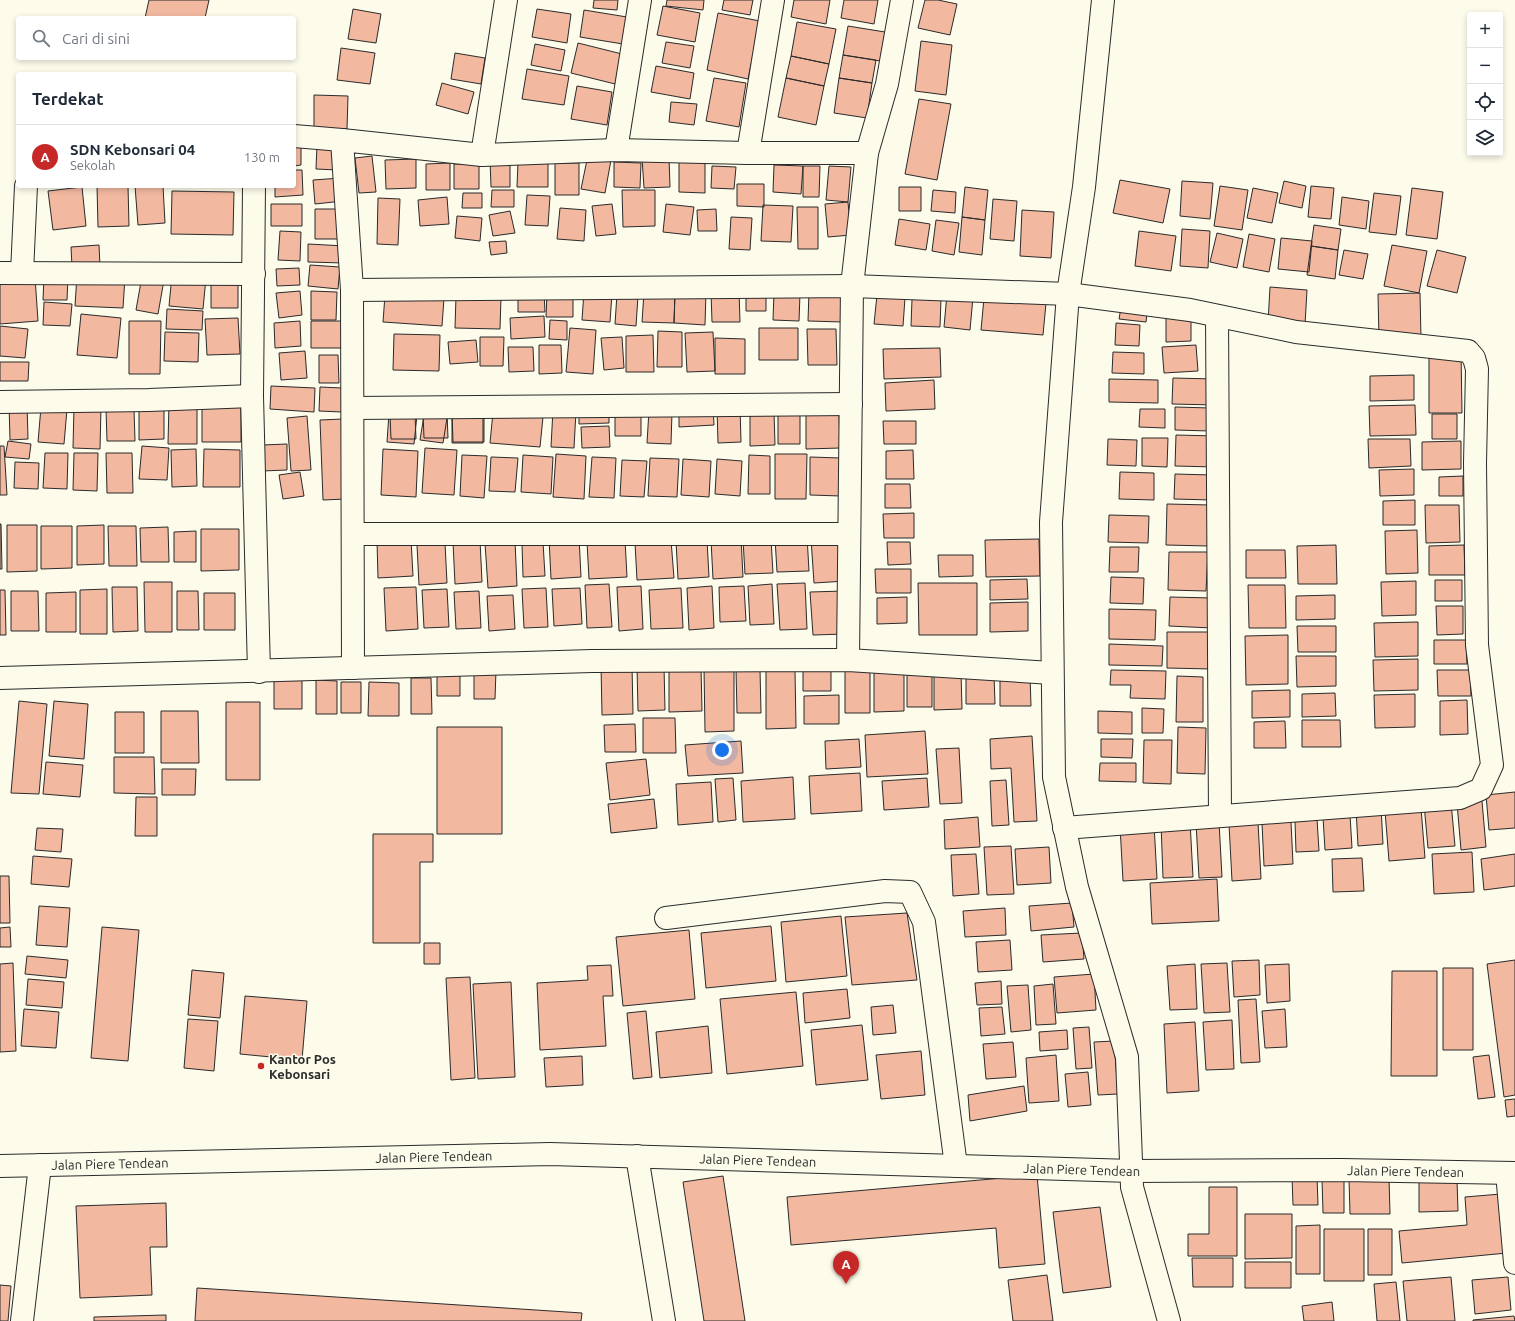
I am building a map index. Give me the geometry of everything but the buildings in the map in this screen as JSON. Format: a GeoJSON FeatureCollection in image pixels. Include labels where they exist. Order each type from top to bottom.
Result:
{"type":"FeatureCollection","features":[{"type":"Feature","properties":{"kind":"street"},"geometry":{"type":"LineString","coordinates":[[482,155],[506,0]]}},
{"type":"Feature","properties":{"kind":"street"},"geometry":{"type":"LineString","coordinates":[[616,150],[640,0]]}},
{"type":"Feature","properties":{"kind":"street"},"geometry":{"type":"LineString","coordinates":[[748,153],[773,0]]}},
{"type":"Feature","properties":{"kind":"street"},"geometry":{"type":"LineString","coordinates":[[848,660],[852,286],[867,153],[887,84],[902,0]]}},
{"type":"Feature","properties":{"kind":"street"},"geometry":{"type":"LineString","coordinates":[[1103,0],[1084,187],[1068,294],[1051,522],[1054,777],[1077,888],[1127,1057],[1132,1187],[1169,1321]]}},
{"type":"Feature","properties":{"kind":"street"},"geometry":{"type":"LineString","coordinates":[[296,136],[482,155],[616,150],[748,153],[867,153]]}},
{"type":"Feature","properties":{"kind":"street"},"geometry":{"type":"LineString","coordinates":[[342,140],[352,290],[354,534],[353,668]]}},
{"type":"Feature","properties":{"kind":"street"},"geometry":{"type":"LineString","coordinates":[[22,273],[26,188]]}},
{"type":"Feature","properties":{"kind":"street"},"geometry":{"type":"LineString","coordinates":[[254,188],[252,396],[259,672]]}},
{"type":"Feature","properties":{"kind":"street"},"geometry":{"type":"LineString","coordinates":[[0,273],[254,274]]}},
{"type":"Feature","properties":{"kind":"street"},"geometry":{"type":"LineString","coordinates":[[352,290],[852,286],[1068,294],[1190,310],[1296,332],[1468,351],[1474,358],[1477,369],[1475,463],[1476,646],[1492,765],[1481,789],[1460,798],[1064,828]]}},
{"type":"Feature","properties":{"kind":"street"},"geometry":{"type":"LineString","coordinates":[[1217,316],[1220,816]]}},
{"type":"Feature","properties":{"kind":"street"},"geometry":{"type":"LineString","coordinates":[[0,402],[148,400],[252,396]]}},
{"type":"Feature","properties":{"kind":"street"},"geometry":{"type":"LineString","coordinates":[[353,408],[851,404]]}},
{"type":"Feature","properties":{"kind":"street"},"geometry":{"type":"LineString","coordinates":[[354,534],[849,534]]}},
{"type":"Feature","properties":{"kind":"street"},"geometry":{"type":"LineString","coordinates":[[0,678],[259,672],[592,661],[848,660],[1052,673]]}},
{"type":"Feature","properties":{"kind":"street"},"geometry":{"type":"LineString","coordinates":[[666,918],[885,891],[910,892],[924,922],[956,1166]]}},
{"type":"Feature","properties":{"kind":"street","name":"Jalan Piere Tendean"},"geometry":{"type":"LineString","coordinates":[[0,1166],[550,1154],[1132,1171],[1342,1170],[1511,1173]]}},
{"type":"Feature","properties":{"kind":"street"},"geometry":{"type":"LineString","coordinates":[[637,1156],[664,1321]]}},
{"type":"Feature","properties":{"kind":"street"},"geometry":{"type":"LineString","coordinates":[[22,1321],[40,1165]]}},
{"type":"Feature","properties":{"kind":"street"},"geometry":{"type":"LineString","coordinates":[[1511,1173],[1515,1263]]}},
{"type":"Feature","properties":{"kind":"place","name":"Kantor Pos Kebonsari"},"geometry":{"type":"Point","coordinates":[261,1066]}},
{"type":"Feature","properties":{"kind":"place","name":"SDN Kebonsari 04"},"geometry":{"type":"Point","coordinates":[846,1284]}}]}
